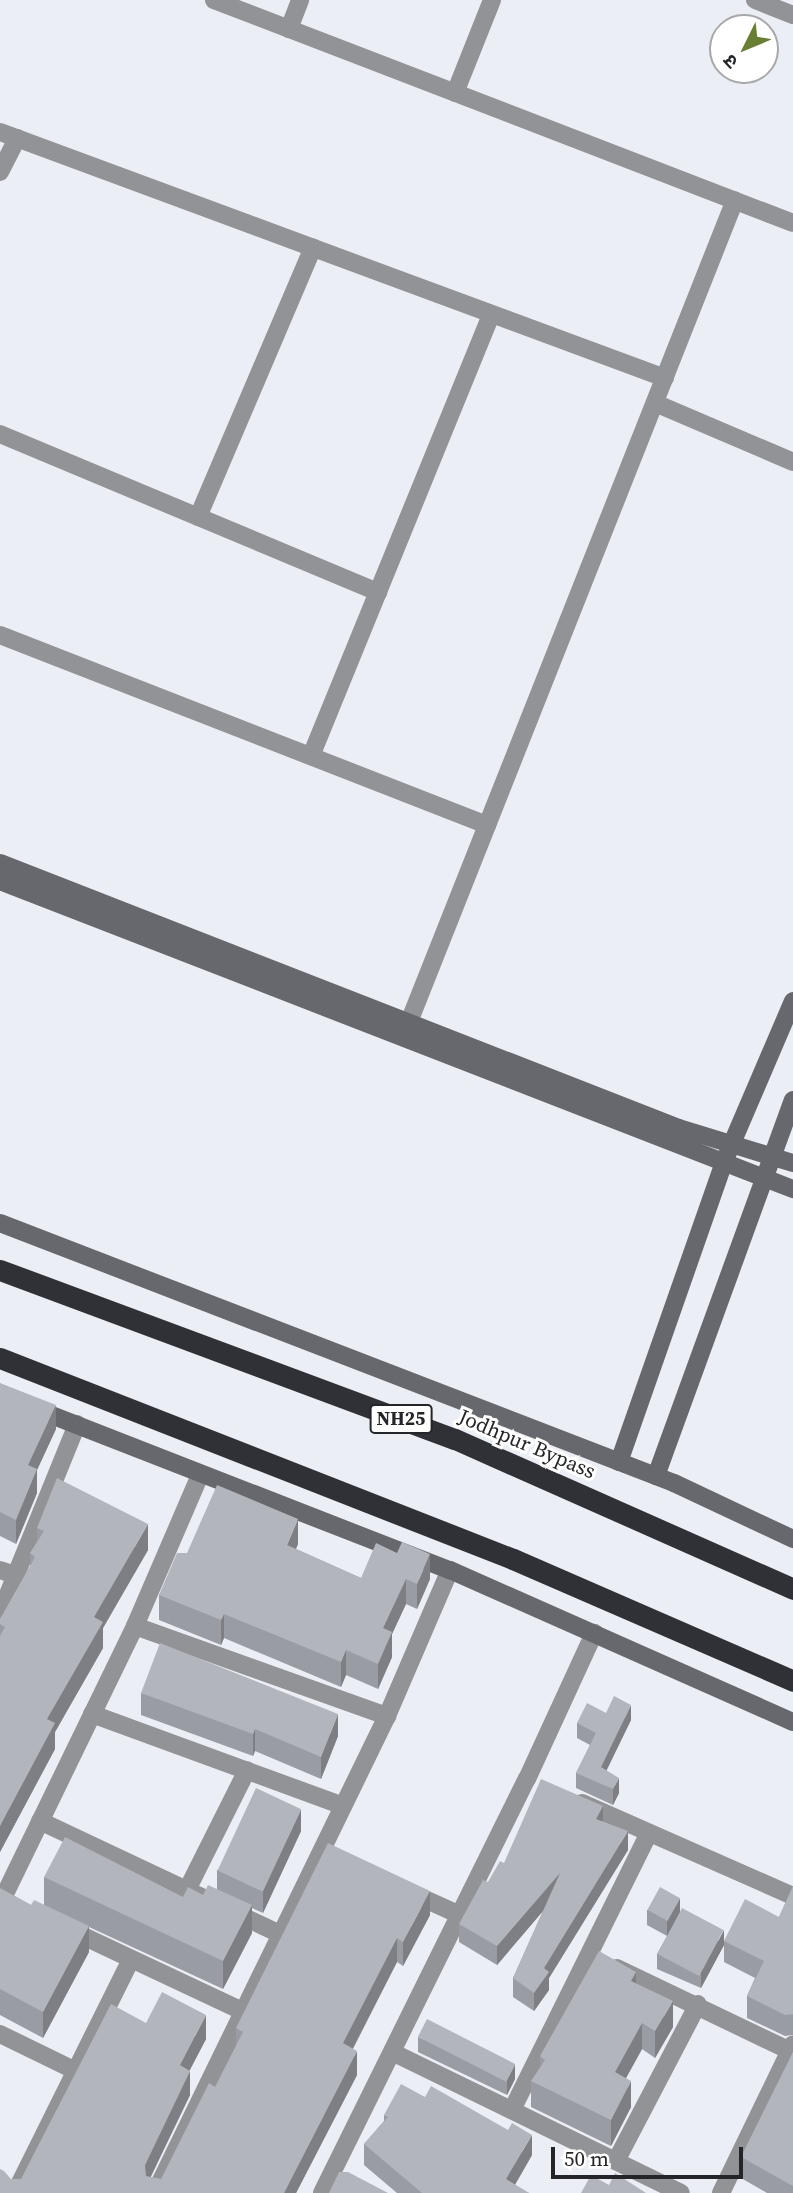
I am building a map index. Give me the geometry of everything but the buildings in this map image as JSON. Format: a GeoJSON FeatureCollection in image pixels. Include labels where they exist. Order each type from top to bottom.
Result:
{"type":"FeatureCollection","features":[{"type":"Feature","properties":{"kind":"highway","name":"Jodhpur Bypass"},"geometry":{"type":"LineString","coordinates":[[0,1270],[455,1439],[793,1589]]}},
{"type":"Feature","properties":{"kind":"highway"},"geometry":{"type":"LineString","coordinates":[[0,1358],[525,1563],[793,1681]]}},
{"type":"Feature","properties":{"kind":"street"},"geometry":{"type":"LineString","coordinates":[[214,0],[793,223]]}},
{"type":"Feature","properties":{"kind":"street"},"geometry":{"type":"LineString","coordinates":[[289,29],[300,0]]}},
{"type":"Feature","properties":{"kind":"street"},"geometry":{"type":"LineString","coordinates":[[455,93],[492,0]]}},
{"type":"Feature","properties":{"kind":"street"},"geometry":{"type":"LineString","coordinates":[[755,0],[793,15]]}},
{"type":"Feature","properties":{"kind":"street"},"geometry":{"type":"LineString","coordinates":[[0,172],[8,135],[665,378]]}},
{"type":"Feature","properties":{"kind":"street"},"geometry":{"type":"LineString","coordinates":[[409,1022],[736,201]]}},
{"type":"Feature","properties":{"kind":"street"},"geometry":{"type":"LineString","coordinates":[[198,517],[313,248]]}},
{"type":"Feature","properties":{"kind":"street"},"geometry":{"type":"LineString","coordinates":[[311,756],[491,314]]}},
{"type":"Feature","properties":{"kind":"street"},"geometry":{"type":"LineString","coordinates":[[655,403],[793,462]]}},
{"type":"Feature","properties":{"kind":"street"},"geometry":{"type":"LineString","coordinates":[[0,434],[378,592]]}},
{"type":"Feature","properties":{"kind":"street"},"geometry":{"type":"LineString","coordinates":[[0,635],[487,825]]}},
{"type":"Feature","properties":{"kind":"street"},"geometry":{"type":"LineString","coordinates":[[0,863],[679,1128],[733,1142],[793,1163]]}},
{"type":"Feature","properties":{"kind":"street"},"geometry":{"type":"LineString","coordinates":[[0,881],[793,1189]]}},
{"type":"Feature","properties":{"kind":"street"},"geometry":{"type":"LineString","coordinates":[[619,1462],[724,1162],[793,1001]]}},
{"type":"Feature","properties":{"kind":"street"},"geometry":{"type":"LineString","coordinates":[[656,1476],[762,1177],[793,1100]]}},
{"type":"Feature","properties":{"kind":"street"},"geometry":{"type":"LineString","coordinates":[[0,1223],[656,1476],[793,1539]]}},
{"type":"Feature","properties":{"kind":"street"},"geometry":{"type":"LineString","coordinates":[[0,1395],[450,1570],[793,1722]]}},
{"type":"Feature","properties":{"kind":"street"},"geometry":{"type":"LineString","coordinates":[[0,1614],[18,1576],[77,1423]]}},
{"type":"Feature","properties":{"kind":"street"},"geometry":{"type":"LineString","coordinates":[[26,1909],[1,1897],[135,1626],[200,1475]]}},
{"type":"Feature","properties":{"kind":"street"},"geometry":{"type":"LineString","coordinates":[[0,1570],[18,1576]]}},
{"type":"Feature","properties":{"kind":"street"},"geometry":{"type":"LineString","coordinates":[[155,2193],[280,1934],[327,1854],[343,1805],[387,1716],[450,1570]]}},
{"type":"Feature","properties":{"kind":"street"},"geometry":{"type":"LineString","coordinates":[[135,1626],[387,1716]]}},
{"type":"Feature","properties":{"kind":"street"},"geometry":{"type":"LineString","coordinates":[[322,2193],[337,2177],[460,1915],[533,1782],[594,1633]]}},
{"type":"Feature","properties":{"kind":"street"},"geometry":{"type":"LineString","coordinates":[[92,1714],[343,1805]]}},
{"type":"Feature","properties":{"kind":"street"},"geometry":{"type":"LineString","coordinates":[[187,1890],[247,1770]]}},
{"type":"Feature","properties":{"kind":"street"},"geometry":{"type":"LineString","coordinates":[[564,1795],[793,1896]]}},
{"type":"Feature","properties":{"kind":"street"},"geometry":{"type":"LineString","coordinates":[[40,1821],[280,1934]]}},
{"type":"Feature","properties":{"kind":"street"},"geometry":{"type":"LineString","coordinates":[[512,2110],[592,1956],[649,1833]]}},
{"type":"Feature","properties":{"kind":"street"},"geometry":{"type":"LineString","coordinates":[[397,1886],[460,1915]]}},
{"type":"Feature","properties":{"kind":"street"},"geometry":{"type":"LineString","coordinates":[[49,1920],[242,2011]]}},
{"type":"Feature","properties":{"kind":"street"},"geometry":{"type":"LineString","coordinates":[[592,1956],[792,2048],[721,2193]]}},
{"type":"Feature","properties":{"kind":"street"},"geometry":{"type":"LineString","coordinates":[[0,2170],[18,2187],[131,1959]]}},
{"type":"Feature","properties":{"kind":"street"},"geometry":{"type":"LineString","coordinates":[[616,2161],[698,2004]]}},
{"type":"Feature","properties":{"kind":"street"},"geometry":{"type":"LineString","coordinates":[[0,2034],[76,2071]]}},
{"type":"Feature","properties":{"kind":"street"},"geometry":{"type":"LineString","coordinates":[[394,2053],[681,2193]]}}]}
